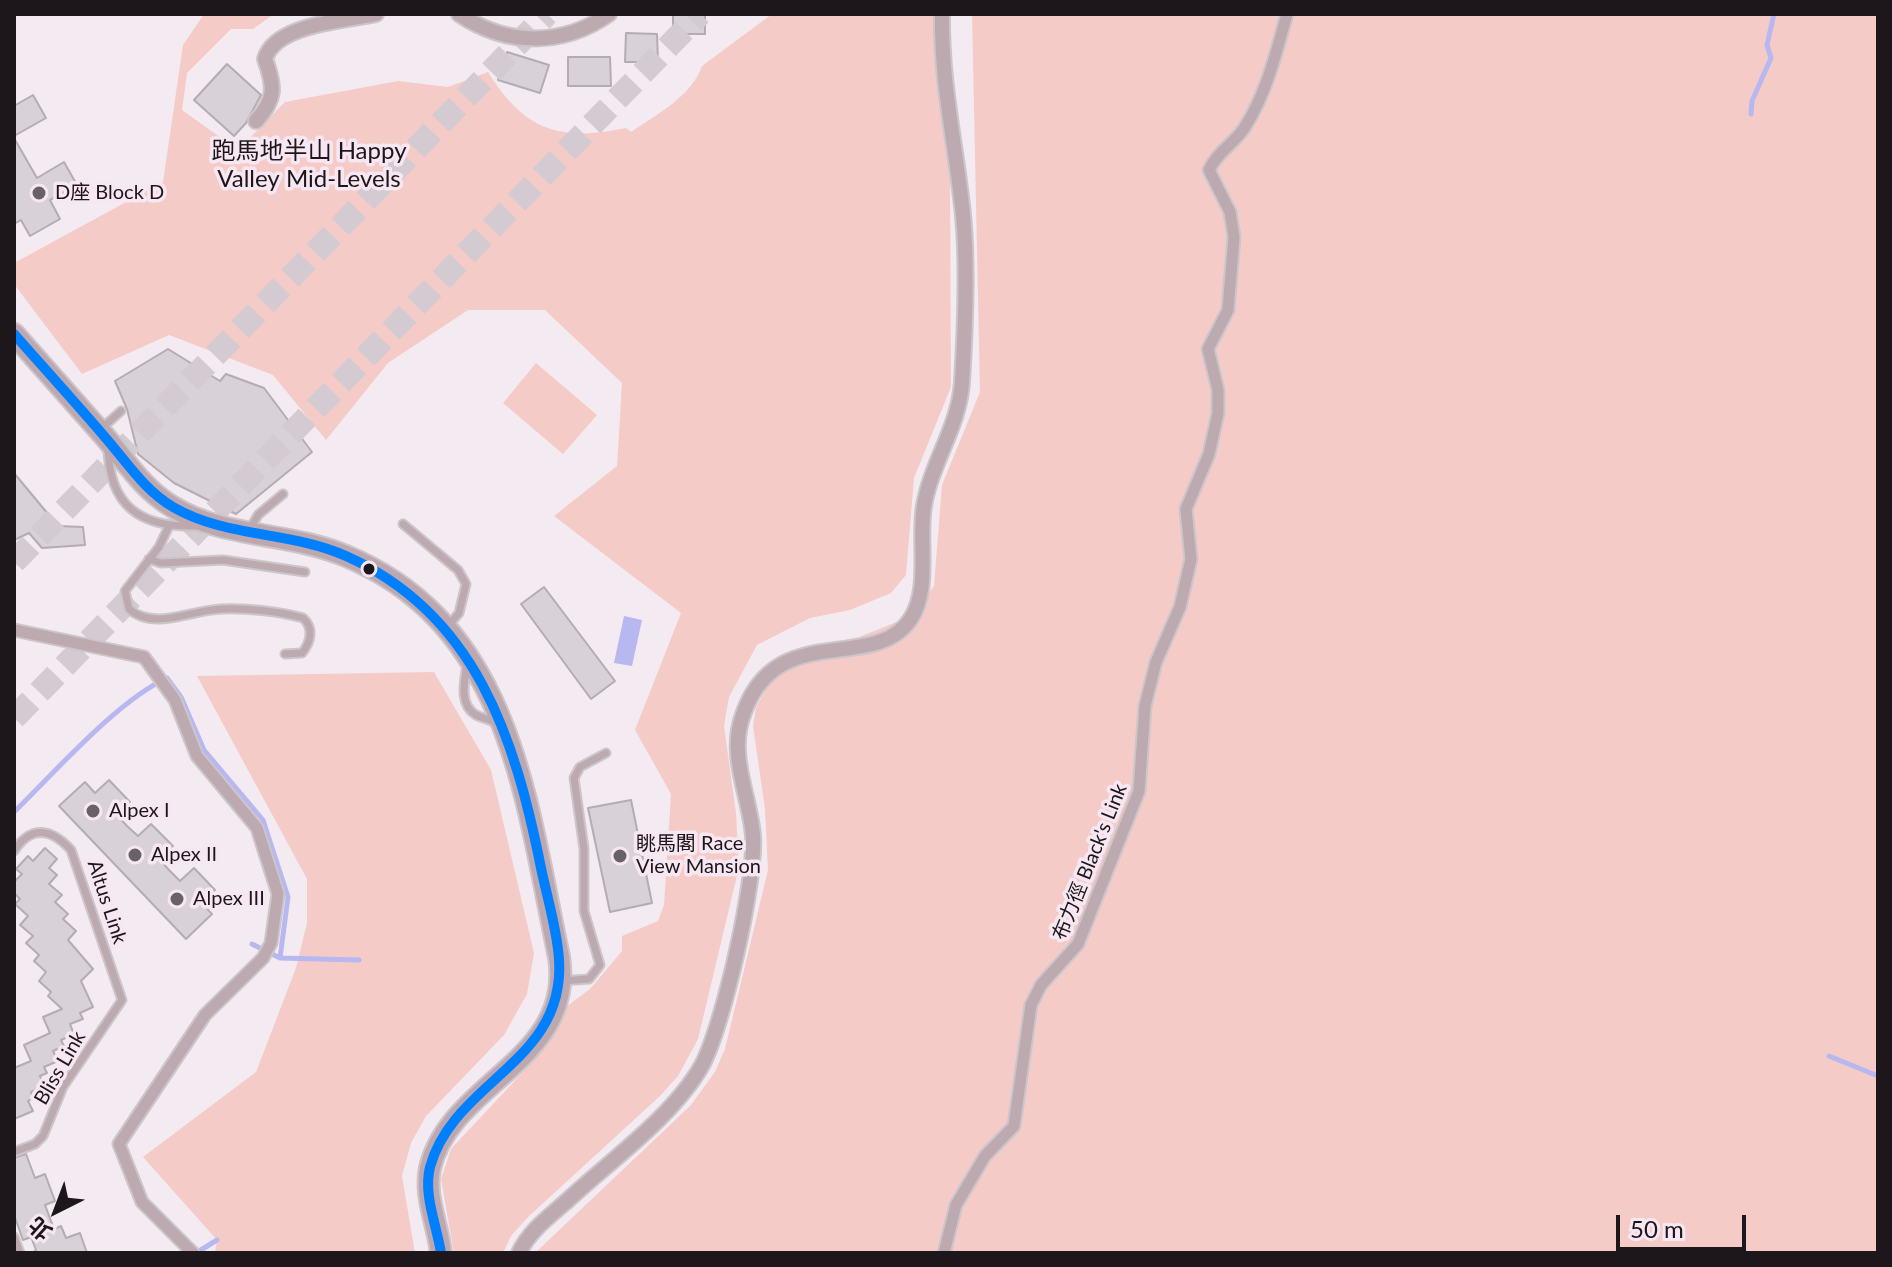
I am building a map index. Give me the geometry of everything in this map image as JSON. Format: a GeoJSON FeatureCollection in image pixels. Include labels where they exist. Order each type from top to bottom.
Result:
{"type":"FeatureCollection","features":[{"type":"Feature","properties":{"kind":"main road"},"geometry":{"type":"LineString","coordinates":[[14,334],[157,496],[211,526],[319,546],[372,568],[416,599],[447,627],[467,652],[503,728],[517,763],[559,957],[561,981],[557,1005],[542,1033],[456,1121],[435,1153],[428,1178],[441,1253]]}},
{"type":"Feature","properties":{"kind":"street"},"geometry":{"type":"LineString","coordinates":[[256,121],[271,104],[274,95],[265,59],[276,42],[304,28],[376,14]]}},
{"type":"Feature","properties":{"kind":"street"},"geometry":{"type":"LineString","coordinates":[[459,14],[489,31],[524,39],[556,39],[609,14]]}},
{"type":"Feature","properties":{"kind":"street"},"geometry":{"type":"LineString","coordinates":[[519,1253],[538,1227],[671,1106],[706,1057],[752,878],[753,833],[738,742],[742,717],[755,691],[789,661],[820,650],[884,640],[898,633],[914,615],[920,593],[924,503],[958,412],[962,383],[963,218],[941,69],[942,14]]}},
{"type":"Feature","properties":{"kind":"street","name":"布力徑 Black's Link"},"geometry":{"type":"LineString","coordinates":[[944,1253],[956,1205],[985,1156],[1014,1126],[1031,1005],[1041,985],[1078,944],[1141,784],[1143,712],[1156,662],[1180,607],[1191,559],[1186,509],[1209,454],[1218,413],[1218,390],[1208,349],[1228,310],[1234,230],[1230,212],[1209,170],[1214,159],[1243,130],[1265,90],[1287,14]]}},
{"type":"Feature","properties":{"kind":"street"},"geometry":{"type":"LineString","coordinates":[[14,630],[144,657],[175,700],[197,756],[257,828],[278,894],[271,943],[263,958],[205,1015],[119,1144],[142,1202],[190,1250]]}},
{"type":"Feature","properties":{"kind":"lane"},"geometry":{"type":"LineString","coordinates":[[121,411],[103,436],[113,484],[119,497],[134,512],[169,526],[211,526]]}},
{"type":"Feature","properties":{"kind":"lane"},"geometry":{"type":"LineString","coordinates":[[250,531],[258,515],[283,494]]}},
{"type":"Feature","properties":{"kind":"lane"},"geometry":{"type":"LineString","coordinates":[[403,524],[458,570],[466,584],[459,613],[447,627]]}},
{"type":"Feature","properties":{"kind":"lane"},"geometry":{"type":"LineString","coordinates":[[169,526],[125,591],[125,601],[136,615],[163,619],[220,609],[303,618],[311,633],[308,647],[302,653],[285,654]]}},
{"type":"Feature","properties":{"kind":"lane"},"geometry":{"type":"LineString","coordinates":[[149,559],[161,563],[223,560],[305,572]]}},
{"type":"Feature","properties":{"kind":"lane"},"geometry":{"type":"LineString","coordinates":[[561,981],[589,979],[600,965],[584,911],[584,849],[574,778],[580,767],[606,753]]}},
{"type":"Feature","properties":{"kind":"lane","name":"Altus Link"},"geometry":{"type":"LineString","coordinates":[[14,851],[28,835],[41,831],[54,833],[71,850],[120,989]]}},
{"type":"Feature","properties":{"kind":"lane","name":"Bliss Link"},"geometry":{"type":"LineString","coordinates":[[14,1152],[35,1144],[43,1136],[63,1087],[120,1005],[120,989]]}},
{"type":"Feature","properties":{"kind":"lane"},"geometry":{"type":"LineString","coordinates":[[14,1237],[20,1253]]}},
{"type":"Feature","properties":{"kind":"shaded area"},"geometry":{"type":"Polygon","coordinates":[[[204,14],[274,14],[253,29],[231,29],[187,73],[182,110],[238,150],[285,102],[398,81],[448,87],[488,72],[516,108],[546,127],[563,132],[603,132],[626,128],[631,132],[682,96],[702,66],[772,14],[933,14],[935,62],[950,179],[951,387],[914,478],[906,575],[891,593],[850,610],[810,618],[757,645],[729,697],[724,726],[736,813],[739,867],[698,1039],[678,1076],[660,1096],[528,1217],[511,1236],[503,1253],[454,1253],[441,1179],[451,1149],[535,1059],[563,1009],[590,989],[622,951],[622,936],[658,921],[664,905],[671,794],[635,730],[681,613],[554,516],[617,466],[622,383],[545,310],[468,310],[388,363],[326,440],[273,375],[169,335],[82,374],[14,284],[14,263],[163,182],[183,45],[204,14]]]}},
{"type":"Feature","properties":{"kind":"shaded area"},"geometry":{"type":"Polygon","coordinates":[[[972,14],[1878,14],[1878,1253],[535,1253],[691,1105],[715,1072],[725,1049],[768,870],[765,809],[753,726],[756,707],[779,666],[820,645],[859,637],[909,617],[934,586],[942,485],[980,392],[972,14]]]}},
{"type":"Feature","properties":{"kind":"shaded area"},"geometry":{"type":"Polygon","coordinates":[[[536,363],[597,415],[563,454],[503,403],[536,363]]]}},
{"type":"Feature","properties":{"kind":"shaded area"},"geometry":{"type":"Polygon","coordinates":[[[434,672],[491,770],[534,953],[527,994],[504,1035],[426,1116],[411,1143],[402,1176],[415,1253],[215,1253],[217,1240],[143,1157],[256,1072],[296,968],[307,923],[307,879],[197,676],[434,672]]]}},
{"type":"Feature","properties":{"kind":"water"},"geometry":{"type":"Polygon","coordinates":[[[624,616],[642,620],[632,666],[614,663],[624,616]]]}},
{"type":"Feature","properties":{"kind":"building"},"geometry":{"type":"Polygon","coordinates":[[[673,14],[705,14],[705,34],[673,34],[673,14]]]}},
{"type":"Feature","properties":{"kind":"building"},"geometry":{"type":"Polygon","coordinates":[[[626,33],[657,34],[658,62],[625,62],[626,33]]]}},
{"type":"Feature","properties":{"kind":"building"},"geometry":{"type":"Polygon","coordinates":[[[507,52],[549,65],[540,93],[498,80],[507,52]]]}},
{"type":"Feature","properties":{"kind":"building"},"geometry":{"type":"Polygon","coordinates":[[[568,57],[610,57],[611,86],[568,86],[568,57]]]}},
{"type":"Feature","properties":{"kind":"building"},"geometry":{"type":"Polygon","coordinates":[[[227,64],[261,95],[246,123],[234,136],[194,100],[227,64]]]}},
{"type":"Feature","properties":{"kind":"building"},"geometry":{"type":"Polygon","coordinates":[[[33,95],[46,118],[14,136],[14,106],[33,95]]]}},
{"type":"Feature","properties":{"kind":"building","name":"D座 Block D"},"geometry":{"type":"Polygon","coordinates":[[[14,138],[37,178],[64,162],[77,185],[50,200],[60,219],[30,236],[21,220],[14,224],[14,138]]]}},
{"type":"Feature","properties":{"kind":"building"},"geometry":{"type":"Polygon","coordinates":[[[168,349],[220,381],[226,374],[264,388],[312,452],[236,514],[174,483],[138,454],[127,409],[115,381],[168,349]]]}},
{"type":"Feature","properties":{"kind":"building"},"geometry":{"type":"Polygon","coordinates":[[[14,473],[58,526],[83,527],[85,545],[42,548],[29,533],[14,540],[14,473]]]}},
{"type":"Feature","properties":{"kind":"building"},"geometry":{"type":"Polygon","coordinates":[[[544,587],[615,681],[591,699],[521,604],[544,587]]]}},
{"type":"Feature","properties":{"kind":"building"},"geometry":{"type":"Polygon","coordinates":[[[109,780],[130,802],[117,815],[127,826],[138,836],[151,824],[173,846],[159,859],[169,870],[180,881],[194,868],[215,890],[202,903],[212,914],[186,939],[59,806],[85,782],[95,793],[109,780]]]}},
{"type":"Feature","properties":{"kind":"building","name":"眺馬閣 Race View Mansion"},"geometry":{"type":"Polygon","coordinates":[[[631,800],[652,903],[610,912],[588,808],[631,800]]]}},
{"type":"Feature","properties":{"kind":"building"},"geometry":{"type":"Polygon","coordinates":[[[45,848],[57,859],[49,868],[57,875],[49,884],[62,895],[55,902],[68,914],[63,919],[76,931],[68,940],[93,969],[81,981],[93,1007],[80,1013],[83,1019],[70,1024],[74,1034],[61,1040],[64,1046],[53,1051],[58,1061],[44,1067],[47,1073],[40,1076],[44,1086],[31,1092],[33,1098],[28,1101],[33,1111],[14,1119],[14,1068],[31,1061],[24,1045],[50,1033],[43,1017],[62,1009],[48,996],[51,992],[39,981],[46,972],[34,961],[39,955],[26,943],[33,936],[20,925],[28,916],[15,904],[20,899],[14,893],[14,882],[22,874],[16,869],[28,856],[33,861],[45,848]]]}},
{"type":"Feature","properties":{"kind":"building"},"geometry":{"type":"Polygon","coordinates":[[[26,1154],[35,1178],[45,1174],[55,1201],[45,1205],[54,1229],[61,1226],[66,1238],[80,1233],[87,1253],[32,1253],[36,1250],[31,1237],[23,1240],[14,1215],[14,1158],[26,1154]]]}},
{"type":"Feature","properties":{"kind":"waterway"},"geometry":{"type":"LineString","coordinates":[[1751,114],[1752,101],[1771,58],[1767,45],[1774,14]]}},
{"type":"Feature","properties":{"kind":"waterway"},"geometry":{"type":"LineString","coordinates":[[14,812],[107,720],[167,678],[181,697],[204,750],[263,820],[288,897],[280,958]]}},
{"type":"Feature","properties":{"kind":"waterway"},"geometry":{"type":"LineString","coordinates":[[252,944],[280,958],[359,960]]}},
{"type":"Feature","properties":{"kind":"waterway"},"geometry":{"type":"LineString","coordinates":[[1829,1056],[1878,1076]]}},
{"type":"Feature","properties":{"kind":"waterway"},"geometry":{"type":"LineString","coordinates":[[196,1253],[217,1240]]}},
{"type":"Feature","properties":{"kind":"tunnel"},"geometry":{"type":"LineString","coordinates":[[14,562],[547,14]]}},
{"type":"Feature","properties":{"kind":"tunnel"},"geometry":{"type":"LineString","coordinates":[[14,718],[700,14]]}},
{"type":"Feature","properties":{"kind":"transit line"},"geometry":{"type":"LineString","coordinates":[[14,334],[136,474],[173,507],[193,517],[237,530],[325,548],[391,581],[428,611],[458,646],[482,685],[502,727],[518,773],[554,925],[559,959],[556,994],[545,1023],[528,1048],[461,1112],[443,1137],[428,1178],[429,1199],[441,1253]]}},
{"type":"Feature","properties":{"kind":"place","name":"D座 Block D"},"geometry":{"type":"Point","coordinates":[39,193]}},
{"type":"Feature","properties":{"kind":"place","name":"Alpex I"},"geometry":{"type":"Point","coordinates":[93,811]}},
{"type":"Feature","properties":{"kind":"place","name":"Alpex II"},"geometry":{"type":"Point","coordinates":[135,855]}},
{"type":"Feature","properties":{"kind":"place","name":"眺馬閣 Race View Mansion"},"geometry":{"type":"Point","coordinates":[620,856]}},
{"type":"Feature","properties":{"kind":"place","name":"Alpex III"},"geometry":{"type":"Point","coordinates":[177,899]}},
{"type":"Feature","properties":{"kind":"district","name":"跑馬地半山 Happy Valley Mid-Levels"},"geometry":{"type":"Point","coordinates":[309,165]}}]}
